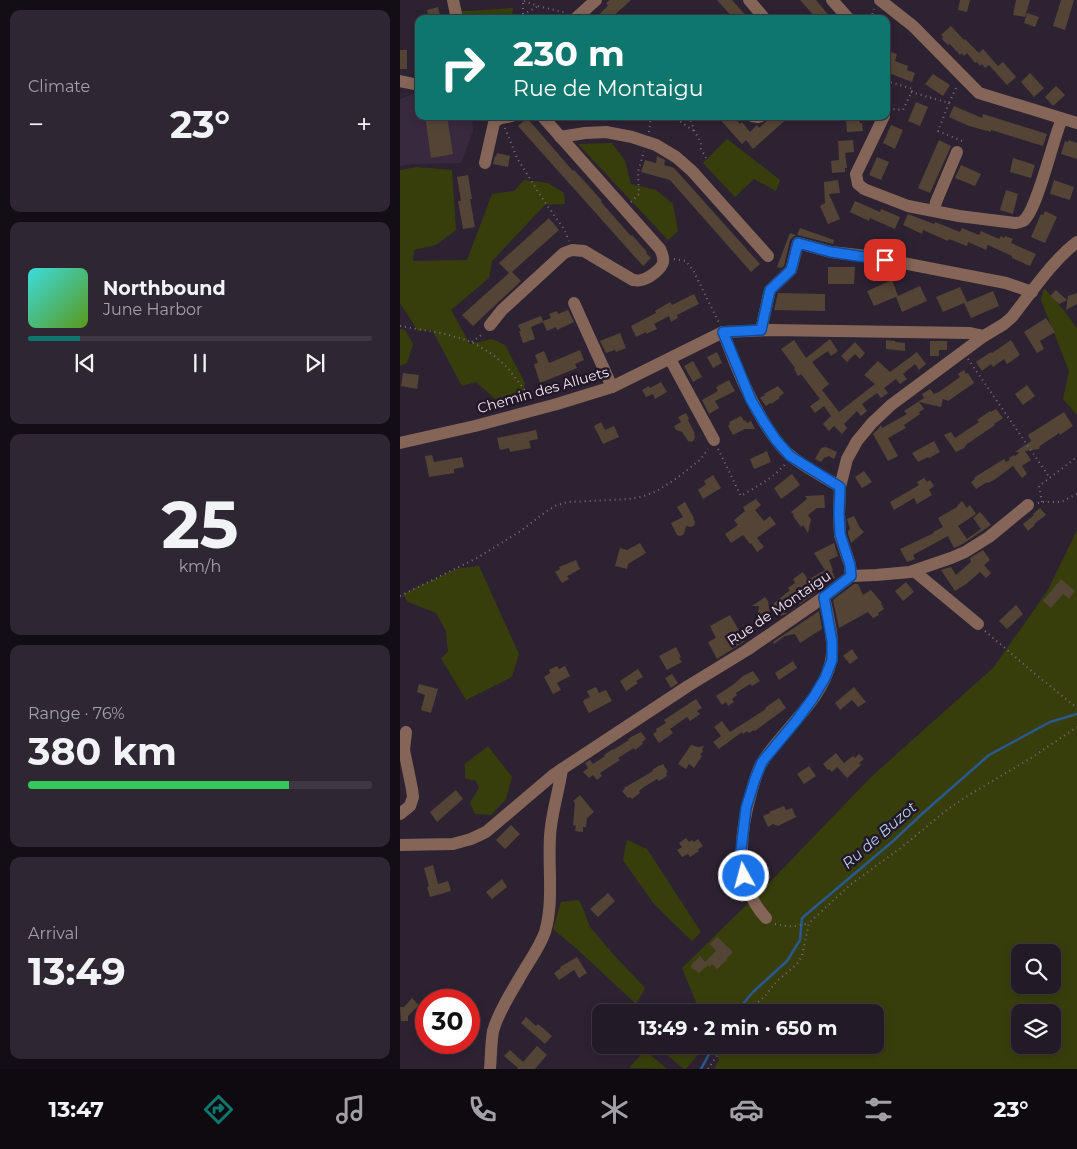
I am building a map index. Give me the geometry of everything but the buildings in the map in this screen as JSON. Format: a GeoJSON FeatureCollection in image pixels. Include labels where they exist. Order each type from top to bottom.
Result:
{"type":"FeatureCollection","features":[{"type":"Feature","properties":{"kind":"street"},"geometry":{"type":"LineString","coordinates":[[453,0],[456,15]]}},
{"type":"Feature","properties":{"kind":"street"},"geometry":{"type":"LineString","coordinates":[[579,15],[596,0]]}},
{"type":"Feature","properties":{"kind":"street"},"geometry":{"type":"LineString","coordinates":[[749,0],[762,15]]}},
{"type":"Feature","properties":{"kind":"street"},"geometry":{"type":"LineString","coordinates":[[832,0],[845,15]]}},
{"type":"Feature","properties":{"kind":"street"},"geometry":{"type":"LineString","coordinates":[[880,0],[913,26],[979,93],[1077,123]]}},
{"type":"Feature","properties":{"kind":"street"},"geometry":{"type":"LineString","coordinates":[[400,80],[415,84]]}},
{"type":"Feature","properties":{"kind":"street"},"geometry":{"type":"LineString","coordinates":[[400,91],[415,86]]}},
{"type":"Feature","properties":{"kind":"street"},"geometry":{"type":"LineString","coordinates":[[883,120],[856,174],[858,184],[864,190],[908,206],[1015,223],[1023,221],[1030,212],[1043,180],[1062,119]]}},
{"type":"Feature","properties":{"kind":"street"},"geometry":{"type":"LineString","coordinates":[[485,164],[494,123],[497,120]]}},
{"type":"Feature","properties":{"kind":"street"},"geometry":{"type":"LineString","coordinates":[[490,325],[502,310],[564,253],[572,250],[584,251],[633,280],[638,281],[644,280],[661,266],[663,262],[660,250],[545,120]]}},
{"type":"Feature","properties":{"kind":"street"},"geometry":{"type":"LineString","coordinates":[[560,138],[585,133],[606,132],[632,137],[656,145],[676,157],[692,171],[768,256]]}},
{"type":"Feature","properties":{"kind":"street"},"geometry":{"type":"LineString","coordinates":[[934,211],[957,152]]}},
{"type":"Feature","properties":{"kind":"street","name":"Rue de Montaigu"},"geometry":{"type":"LineString","coordinates":[[400,845],[453,844],[486,832],[552,776],[746,650],[824,597],[851,576],[850,565],[840,534],[840,487],[847,459],[857,441],[891,405],[1012,317],[1068,248],[1077,242]]}},
{"type":"Feature","properties":{"kind":"street"},"geometry":{"type":"LineString","coordinates":[[761,330],[770,290],[791,270],[798,243],[831,252],[867,256],[1006,283],[1032,292]]}},
{"type":"Feature","properties":{"kind":"street"},"geometry":{"type":"LineString","coordinates":[[574,303],[612,387]]}},
{"type":"Feature","properties":{"kind":"street","name":"Chemin des Alluets"},"geometry":{"type":"LineString","coordinates":[[400,443],[539,409],[612,387],[723,332],[761,330],[970,333],[984,336]]}},
{"type":"Feature","properties":{"kind":"street"},"geometry":{"type":"LineString","coordinates":[[723,332],[751,400],[776,440],[790,456],[840,487]]}},
{"type":"Feature","properties":{"kind":"street"},"geometry":{"type":"LineString","coordinates":[[670,359],[714,440]]}},
{"type":"Feature","properties":{"kind":"street"},"geometry":{"type":"LineString","coordinates":[[851,576],[914,571],[951,558],[965,552],[989,536],[1028,505]]}},
{"type":"Feature","properties":{"kind":"street"},"geometry":{"type":"LineString","coordinates":[[914,571],[978,624]]}},
{"type":"Feature","properties":{"kind":"street"},"geometry":{"type":"LineString","coordinates":[[766,918],[757,909],[750,896],[744,876],[741,850],[746,808],[762,762],[813,698],[825,678],[832,660],[832,641],[824,597]]}},
{"type":"Feature","properties":{"kind":"street"},"geometry":{"type":"LineString","coordinates":[[400,814],[410,806],[412,797],[404,750],[406,732]]}},
{"type":"Feature","properties":{"kind":"street"},"geometry":{"type":"LineString","coordinates":[[490,1069],[494,1030],[514,986],[536,951],[544,933],[549,906],[550,837],[562,769]]}},
{"type":"Feature","properties":{"kind":"path"},"geometry":{"type":"LineString","coordinates":[[523,15],[523,1],[571,15]]}},
{"type":"Feature","properties":{"kind":"path"},"geometry":{"type":"LineString","coordinates":[[526,15],[538,6]]}},
{"type":"Feature","properties":{"kind":"path"},"geometry":{"type":"LineString","coordinates":[[957,152],[962,141],[938,132],[956,86],[964,78]]}},
{"type":"Feature","properties":{"kind":"path"},"geometry":{"type":"LineString","coordinates":[[890,83],[913,89],[903,110],[890,112]]}},
{"type":"Feature","properties":{"kind":"path"},"geometry":{"type":"LineString","coordinates":[[911,92],[949,103]]}},
{"type":"Feature","properties":{"kind":"path"},"geometry":{"type":"LineString","coordinates":[[499,120],[504,126],[517,158],[564,229],[572,250]]}},
{"type":"Feature","properties":{"kind":"path"},"geometry":{"type":"LineString","coordinates":[[624,209],[640,194],[638,172],[647,142],[650,120]]}},
{"type":"Feature","properties":{"kind":"path"},"geometry":{"type":"LineString","coordinates":[[678,120],[696,133]]}},
{"type":"Feature","properties":{"kind":"path"},"geometry":{"type":"LineString","coordinates":[[691,120],[706,158]]}},
{"type":"Feature","properties":{"kind":"path"},"geometry":{"type":"LineString","coordinates":[[663,256],[686,261],[690,266],[705,292],[723,332]]}},
{"type":"Feature","properties":{"kind":"path"},"geometry":{"type":"LineString","coordinates":[[472,342],[485,332],[490,325]]}},
{"type":"Feature","properties":{"kind":"path"},"geometry":{"type":"LineString","coordinates":[[400,326],[446,334],[472,342],[492,354],[507,367],[539,409]]}},
{"type":"Feature","properties":{"kind":"path"},"geometry":{"type":"LineString","coordinates":[[963,351],[1050,478]]}},
{"type":"Feature","properties":{"kind":"path"},"geometry":{"type":"LineString","coordinates":[[714,440],[741,496],[779,472],[790,456]]}},
{"type":"Feature","properties":{"kind":"path"},"geometry":{"type":"LineString","coordinates":[[400,596],[477,558],[519,532],[557,505],[568,502],[630,499],[657,491],[702,459],[714,440]]}},
{"type":"Feature","properties":{"kind":"path"},"geometry":{"type":"LineString","coordinates":[[1042,502],[1039,486],[1077,457]]}},
{"type":"Feature","properties":{"kind":"path"},"geometry":{"type":"LineString","coordinates":[[1028,505],[1042,502],[1061,502],[1077,494]]}},
{"type":"Feature","properties":{"kind":"path"},"geometry":{"type":"LineString","coordinates":[[978,624],[1077,708]]}},
{"type":"Feature","properties":{"kind":"path"},"geometry":{"type":"LineString","coordinates":[[766,918],[774,924],[784,927],[809,923],[850,885],[948,810],[1077,727]]}},
{"type":"Feature","properties":{"kind":"path"},"geometry":{"type":"LineString","coordinates":[[756,1004],[777,981],[797,964],[802,956],[809,923]]}},
{"type":"Feature","properties":{"kind":"path"},"geometry":{"type":"LineString","coordinates":[[708,1069],[718,1054]]}},
{"type":"Feature","properties":{"kind":"shaded area"},"geometry":{"type":"Polygon","coordinates":[[[415,93],[415,120],[472,120],[473,131],[461,163],[400,166],[400,99],[415,93]]]}},
{"type":"Feature","properties":{"kind":"green space"},"geometry":{"type":"Polygon","coordinates":[[[513,8],[512,15],[450,15],[449,10],[468,11],[513,8]]]}},
{"type":"Feature","properties":{"kind":"green space"},"geometry":{"type":"Polygon","coordinates":[[[727,139],[780,180],[776,191],[754,179],[735,197],[703,163],[727,139]]]}},
{"type":"Feature","properties":{"kind":"green space"},"geometry":{"type":"Polygon","coordinates":[[[612,143],[625,161],[631,184],[656,190],[673,204],[678,231],[668,240],[578,144],[612,143]]]}},
{"type":"Feature","properties":{"kind":"green space"},"geometry":{"type":"Polygon","coordinates":[[[417,167],[452,170],[456,230],[436,245],[414,250],[413,261],[467,260],[492,194],[514,191],[524,180],[548,183],[564,193],[565,204],[545,205],[492,261],[489,278],[451,310],[470,344],[492,339],[505,345],[525,383],[520,404],[502,405],[476,382],[462,386],[432,330],[418,331],[400,303],[400,170],[417,167]]]}},
{"type":"Feature","properties":{"kind":"green space"},"geometry":{"type":"Polygon","coordinates":[[[1044,288],[1077,328],[1077,415],[1063,399],[1069,371],[1041,300],[1044,288]]]}},
{"type":"Feature","properties":{"kind":"green space"},"geometry":{"type":"Polygon","coordinates":[[[400,329],[405,330],[413,344],[407,363],[400,366],[400,329]]]}},
{"type":"Feature","properties":{"kind":"green space"},"geometry":{"type":"Polygon","coordinates":[[[1077,530],[1077,1069],[714,1069],[719,1060],[717,1054],[884,1054],[884,1004],[697,1004],[682,968],[772,880],[871,777],[993,668],[1048,590],[1077,530]]]}},
{"type":"Feature","properties":{"kind":"green space"},"geometry":{"type":"Polygon","coordinates":[[[479,566],[519,654],[512,677],[466,700],[441,658],[448,652],[446,631],[436,613],[408,602],[403,594],[456,569],[479,566]]]}},
{"type":"Feature","properties":{"kind":"green space"},"geometry":{"type":"Polygon","coordinates":[[[488,746],[512,777],[506,799],[491,815],[475,814],[470,803],[479,788],[476,781],[465,778],[465,764],[488,746]]]}},
{"type":"Feature","properties":{"kind":"green space"},"geometry":{"type":"Polygon","coordinates":[[[627,840],[647,849],[701,932],[692,941],[654,904],[623,860],[627,840]]]}},
{"type":"Feature","properties":{"kind":"green space"},"geometry":{"type":"Polygon","coordinates":[[[579,900],[590,927],[645,988],[636,1004],[553,929],[561,902],[579,900]]]}},
{"type":"Feature","properties":{"kind":"green space"},"geometry":{"type":"Polygon","coordinates":[[[641,1054],[650,1054],[667,1069],[629,1068],[641,1054]]]}},
{"type":"Feature","properties":{"kind":"green space"},"geometry":{"type":"Polygon","coordinates":[[[666,1054],[698,1054],[684,1069],[666,1054]]]}},
{"type":"Feature","properties":{"kind":"waterway","name":"Ru de Buzot"},"geometry":{"type":"LineString","coordinates":[[743,1004],[787,961],[800,940],[802,918],[892,842],[989,755],[1050,722],[1077,714]]}},
{"type":"Feature","properties":{"kind":"waterway","name":"Ru de Buzot"},"geometry":{"type":"LineString","coordinates":[[701,1069],[709,1054]]}},
{"type":"Feature","properties":{"kind":"route"},"geometry":{"type":"LineString","coordinates":[[744,876],[741,850],[746,808],[755,779],[762,762],[796,721],[825,678],[832,660],[832,641],[824,597],[851,576],[850,565],[840,534],[840,487],[790,456],[776,440],[751,400],[723,332],[761,330],[770,290],[791,270],[798,243],[831,252],[885,260]]}}]}
